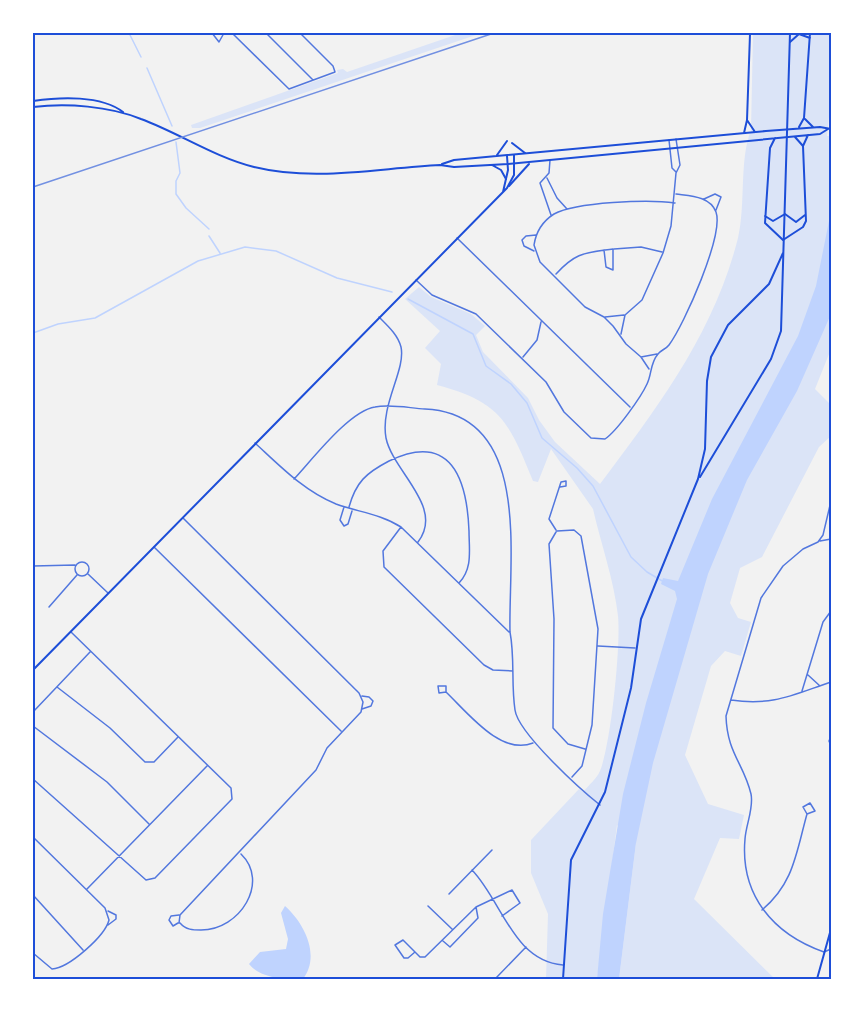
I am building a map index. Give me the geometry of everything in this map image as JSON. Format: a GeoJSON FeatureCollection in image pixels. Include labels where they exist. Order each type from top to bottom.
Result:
{"type":"FeatureCollection","features":[{"type":"Feature","properties":{"kind":"main road"},"geometry":{"type":"LineString","coordinates":[[744,133],[747,120],[750,33],[765,33]]}},
{"type":"Feature","properties":{"kind":"main road"},"geometry":{"type":"LineString","coordinates":[[698,479],[775,352],[782,325],[790,33]]}},
{"type":"Feature","properties":{"kind":"main road"},"geometry":{"type":"LineString","coordinates":[[798,129],[804,118],[810,33]]}},
{"type":"Feature","properties":{"kind":"main road"},"geometry":{"type":"LineString","coordinates":[[790,42],[799,34],[810,39]]}},
{"type":"Feature","properties":{"kind":"main road"},"geometry":{"type":"LineString","coordinates":[[33,101],[91,101],[115,106],[123,112],[226,158],[275,171],[323,174],[440,165],[454,167],[515,164],[808,135],[823,133],[829,129]]}},
{"type":"Feature","properties":{"kind":"main road"},"geometry":{"type":"LineString","coordinates":[[33,107],[76,106],[123,112]]}},
{"type":"Feature","properties":{"kind":"main road"},"geometry":{"type":"LineString","coordinates":[[804,118],[813,127]]}},
{"type":"Feature","properties":{"kind":"main road"},"geometry":{"type":"LineString","coordinates":[[747,120],[755,132]]}},
{"type":"Feature","properties":{"kind":"main road"},"geometry":{"type":"LineString","coordinates":[[440,165],[454,160],[676,139],[813,127],[829,129]]}},
{"type":"Feature","properties":{"kind":"main road"},"geometry":{"type":"LineString","coordinates":[[783,240],[803,227],[806,213],[803,146],[808,135]]}},
{"type":"Feature","properties":{"kind":"main road"},"geometry":{"type":"LineString","coordinates":[[794,136],[803,146]]}},
{"type":"Feature","properties":{"kind":"main road"},"geometry":{"type":"LineString","coordinates":[[776,138],[771,148],[765,216],[768,227],[783,240]]}},
{"type":"Feature","properties":{"kind":"main road"},"geometry":{"type":"LineString","coordinates":[[765,139],[771,148]]}},
{"type":"Feature","properties":{"kind":"main road"},"geometry":{"type":"LineString","coordinates":[[496,156],[507,141]]}},
{"type":"Feature","properties":{"kind":"main road"},"geometry":{"type":"LineString","coordinates":[[512,143],[527,154]]}},
{"type":"Feature","properties":{"kind":"main road"},"geometry":{"type":"LineString","coordinates":[[509,186],[514,176],[514,155]]}},
{"type":"Feature","properties":{"kind":"main road"},"geometry":{"type":"LineString","coordinates":[[503,192],[508,164],[507,156]]}},
{"type":"Feature","properties":{"kind":"main road"},"geometry":{"type":"LineString","coordinates":[[33,670],[531,162]]}},
{"type":"Feature","properties":{"kind":"main road"},"geometry":{"type":"LineString","coordinates":[[492,165],[501,170],[506,179]]}},
{"type":"Feature","properties":{"kind":"main road"},"geometry":{"type":"LineString","coordinates":[[785,214],[796,222],[806,213]]}},
{"type":"Feature","properties":{"kind":"main road"},"geometry":{"type":"LineString","coordinates":[[765,216],[773,221],[785,214]]}},
{"type":"Feature","properties":{"kind":"main road"},"geometry":{"type":"LineString","coordinates":[[563,979],[570,866],[579,841],[600,805],[628,700],[641,619],[698,479],[705,449],[706,381],[711,357],[728,325],[769,284],[783,253]]}},
{"type":"Feature","properties":{"kind":"main road"},"geometry":{"type":"LineString","coordinates":[[817,979],[831,929]]}},
{"type":"Feature","properties":{"kind":"street"},"geometry":{"type":"LineString","coordinates":[[212,33],[219,42],[224,33]]}},
{"type":"Feature","properties":{"kind":"street"},"geometry":{"type":"LineString","coordinates":[[232,33],[289,89],[335,72],[333,66],[300,33]]}},
{"type":"Feature","properties":{"kind":"street"},"geometry":{"type":"LineString","coordinates":[[266,33],[314,80]]}},
{"type":"Feature","properties":{"kind":"street"},"geometry":{"type":"LineString","coordinates":[[604,317],[625,315],[642,300],[663,253],[675,203],[676,173],[680,165],[676,139]]}},
{"type":"Feature","properties":{"kind":"street"},"geometry":{"type":"LineString","coordinates":[[669,140],[672,168],[676,173]]}},
{"type":"Feature","properties":{"kind":"street"},"geometry":{"type":"LineString","coordinates":[[550,160],[546,176],[540,183],[551,216]]}},
{"type":"Feature","properties":{"kind":"street"},"geometry":{"type":"LineString","coordinates":[[546,176],[557,198],[568,209]]}},
{"type":"Feature","properties":{"kind":"street"},"geometry":{"type":"LineString","coordinates":[[641,357],[658,354],[668,347],[700,282],[714,238],[716,211],[721,197],[715,194],[704,199],[676,194]]}},
{"type":"Feature","properties":{"kind":"street"},"geometry":{"type":"LineString","coordinates":[[704,199],[716,211]]}},
{"type":"Feature","properties":{"kind":"street"},"geometry":{"type":"LineString","coordinates":[[535,251],[536,235],[551,216],[568,209],[643,201],[675,203]]}},
{"type":"Feature","properties":{"kind":"street"},"geometry":{"type":"LineString","coordinates":[[536,235],[525,236],[522,240],[524,246],[535,251],[546,267],[556,274],[585,307],[604,317],[650,370]]}},
{"type":"Feature","properties":{"kind":"street"},"geometry":{"type":"LineString","coordinates":[[457,238],[630,407]]}},
{"type":"Feature","properties":{"kind":"street"},"geometry":{"type":"LineString","coordinates":[[556,274],[577,255],[642,247],[663,253]]}},
{"type":"Feature","properties":{"kind":"street"},"geometry":{"type":"LineString","coordinates":[[604,250],[606,267],[610,271],[614,268],[613,249]]}},
{"type":"Feature","properties":{"kind":"street"},"geometry":{"type":"LineString","coordinates":[[416,280],[432,295],[476,314],[551,389],[564,412],[591,438],[600,440],[609,436],[645,388],[658,354]]}},
{"type":"Feature","properties":{"kind":"street"},"geometry":{"type":"LineString","coordinates":[[621,335],[625,315]]}},
{"type":"Feature","properties":{"kind":"street"},"geometry":{"type":"LineString","coordinates":[[379,317],[397,337],[402,353],[386,407],[386,437],[393,460],[422,502],[426,523],[424,532],[417,543]]}},
{"type":"Feature","properties":{"kind":"street"},"geometry":{"type":"LineString","coordinates":[[521,358],[533,345],[541,321]]}},
{"type":"Feature","properties":{"kind":"street"},"geometry":{"type":"LineString","coordinates":[[294,479],[358,414],[376,406],[452,413],[474,425],[494,452],[503,475],[508,499],[510,633],[515,712],[534,742],[600,805]]}},
{"type":"Feature","properties":{"kind":"street"},"geometry":{"type":"LineString","coordinates":[[255,442],[294,479],[321,497],[348,508],[388,519],[401,527],[510,633]]}},
{"type":"Feature","properties":{"kind":"street"},"geometry":{"type":"LineString","coordinates":[[348,508],[357,485],[363,477],[393,460],[408,453],[427,451],[445,458],[459,473],[468,505],[470,562],[466,576],[459,583]]}},
{"type":"Feature","properties":{"kind":"street"},"geometry":{"type":"LineString","coordinates":[[560,487],[549,519],[550,524],[557,531],[574,530],[581,536],[598,617],[592,725],[582,766],[571,778]]}},
{"type":"Feature","properties":{"kind":"street"},"geometry":{"type":"LineString","coordinates":[[818,542],[827,525],[828,507],[831,501]]}},
{"type":"Feature","properties":{"kind":"street"},"geometry":{"type":"LineString","coordinates":[[344,506],[340,520],[344,526],[348,524],[353,509]]}},
{"type":"Feature","properties":{"kind":"street"},"geometry":{"type":"LineString","coordinates":[[179,923],[180,915],[316,770],[327,748],[362,709],[371,706],[373,701],[369,697],[361,696],[182,517]]}},
{"type":"Feature","properties":{"kind":"street"},"geometry":{"type":"LineString","coordinates":[[401,527],[383,551],[384,567],[484,665],[493,670],[513,671]]}},
{"type":"Feature","properties":{"kind":"street"},"geometry":{"type":"LineString","coordinates":[[557,531],[549,544],[554,619],[554,728],[568,744],[586,749]]}},
{"type":"Feature","properties":{"kind":"street"},"geometry":{"type":"LineString","coordinates":[[831,539],[803,549],[772,579],[761,598],[726,716],[726,734],[751,793],[752,806],[744,852],[746,874],[762,910],[775,926],[790,938],[824,952],[831,949]]}},
{"type":"Feature","properties":{"kind":"street"},"geometry":{"type":"LineString","coordinates":[[153,547],[342,731]]}},
{"type":"Feature","properties":{"kind":"street"},"geometry":{"type":"LineString","coordinates":[[33,566],[76,565],[82,561],[87,563],[88,573],[108,593]]}},
{"type":"Feature","properties":{"kind":"street"},"geometry":{"type":"LineString","coordinates":[[49,607],[77,574],[76,565]]}},
{"type":"Feature","properties":{"kind":"street"},"geometry":{"type":"LineString","coordinates":[[77,574],[82,576],[88,573]]}},
{"type":"Feature","properties":{"kind":"street"},"geometry":{"type":"LineString","coordinates":[[802,692],[822,622],[831,611]]}},
{"type":"Feature","properties":{"kind":"street"},"geometry":{"type":"LineString","coordinates":[[33,779],[146,880],[156,878],[230,802],[233,794],[231,788],[70,632]]}},
{"type":"Feature","properties":{"kind":"street"},"geometry":{"type":"LineString","coordinates":[[597,646],[636,648]]}},
{"type":"Feature","properties":{"kind":"street"},"geometry":{"type":"LineString","coordinates":[[33,712],[91,651]]}},
{"type":"Feature","properties":{"kind":"street"},"geometry":{"type":"LineString","coordinates":[[807,675],[820,686]]}},
{"type":"Feature","properties":{"kind":"street"},"geometry":{"type":"LineString","coordinates":[[731,700],[754,703],[775,702],[831,682]]}},
{"type":"Feature","properties":{"kind":"street"},"geometry":{"type":"LineString","coordinates":[[57,687],[110,728],[145,762],[154,762],[178,737]]}},
{"type":"Feature","properties":{"kind":"street"},"geometry":{"type":"LineString","coordinates":[[446,692],[501,742],[522,747],[534,742]]}},
{"type":"Feature","properties":{"kind":"street"},"geometry":{"type":"LineString","coordinates":[[361,696],[362,709]]}},
{"type":"Feature","properties":{"kind":"street"},"geometry":{"type":"LineString","coordinates":[[33,726],[107,782],[150,825]]}},
{"type":"Feature","properties":{"kind":"street"},"geometry":{"type":"LineString","coordinates":[[831,736],[829,741],[831,746]]}},
{"type":"Feature","properties":{"kind":"street"},"geometry":{"type":"LineString","coordinates":[[87,889],[207,765]]}},
{"type":"Feature","properties":{"kind":"street"},"geometry":{"type":"LineString","coordinates":[[762,910],[785,887],[807,814]]}},
{"type":"Feature","properties":{"kind":"street"},"geometry":{"type":"LineString","coordinates":[[33,837],[108,911],[116,915],[116,919],[83,951],[58,969],[45,965],[33,953]]}},
{"type":"Feature","properties":{"kind":"street"},"geometry":{"type":"LineString","coordinates":[[449,894],[492,850]]}},
{"type":"Feature","properties":{"kind":"street"},"geometry":{"type":"LineString","coordinates":[[179,923],[191,930],[216,930],[225,926],[245,906],[250,891],[250,872],[248,863],[240,853]]}},
{"type":"Feature","properties":{"kind":"street"},"geometry":{"type":"LineString","coordinates":[[472,870],[493,898],[509,929],[542,961],[564,965]]}},
{"type":"Feature","properties":{"kind":"street"},"geometry":{"type":"LineString","coordinates":[[415,952],[408,958],[404,958],[395,950],[395,945],[403,940],[415,952],[425,957],[476,907],[509,890],[513,891],[519,906],[502,915]]}},
{"type":"Feature","properties":{"kind":"street"},"geometry":{"type":"LineString","coordinates":[[33,895],[83,951]]}},
{"type":"Feature","properties":{"kind":"street"},"geometry":{"type":"LineString","coordinates":[[428,906],[453,930]]}},
{"type":"Feature","properties":{"kind":"street"},"geometry":{"type":"LineString","coordinates":[[443,940],[450,947],[457,940],[478,918],[476,907]]}},
{"type":"Feature","properties":{"kind":"street"},"geometry":{"type":"LineString","coordinates":[[108,911],[108,925]]}},
{"type":"Feature","properties":{"kind":"street"},"geometry":{"type":"LineString","coordinates":[[179,923],[173,926],[169,920],[171,916],[180,915]]}},
{"type":"Feature","properties":{"kind":"street"},"geometry":{"type":"LineString","coordinates":[[496,978],[526,946]]}},
{"type":"Feature","properties":{"kind":"shaded area"},"geometry":{"type":"Polygon","coordinates":[[[461,33],[482,33],[200,128],[192,128],[191,125],[338,73],[337,70],[343,69],[347,72],[461,33]]]}},
{"type":"Feature","properties":{"kind":"shaded area"},"geometry":{"type":"Polygon","coordinates":[[[753,33],[831,33],[831,97],[827,136],[831,136],[831,349],[815,389],[831,405],[831,436],[819,447],[762,557],[740,568],[730,603],[738,618],[751,622],[741,656],[725,651],[711,666],[685,755],[708,804],[744,815],[739,839],[720,838],[694,899],[775,979],[619,979],[636,843],[617,825],[597,979],[546,979],[548,914],[531,873],[531,840],[579,789],[583,792],[600,771],[608,739],[617,671],[619,630],[614,589],[593,509],[551,449],[538,482],[533,481],[517,444],[500,417],[476,399],[437,385],[441,364],[425,348],[440,331],[405,299],[419,287],[431,297],[471,314],[485,326],[476,335],[483,352],[528,398],[539,420],[555,442],[600,484],[682,368],[728,273],[738,238],[745,155],[751,130],[753,33]]]}},
{"type":"Feature","properties":{"kind":"water"},"geometry":{"type":"Polygon","coordinates":[[[831,211],[831,314],[797,391],[747,480],[708,574],[653,763],[636,843],[619,979],[597,979],[603,914],[623,794],[646,703],[677,599],[675,591],[661,584],[663,578],[678,581],[712,499],[798,336],[816,286],[831,211]]]}},
{"type":"Feature","properties":{"kind":"water"},"geometry":{"type":"Polygon","coordinates":[[[285,906],[298,921],[308,940],[310,960],[303,979],[267,975],[260,973],[249,964],[260,952],[286,949],[288,939],[281,913],[285,906]]]}},
{"type":"Feature","properties":{"kind":"waterway"},"geometry":{"type":"LineString","coordinates":[[129,33],[141,57]]}},
{"type":"Feature","properties":{"kind":"waterway"},"geometry":{"type":"LineString","coordinates":[[147,68],[172,126]]}},
{"type":"Feature","properties":{"kind":"waterway"},"geometry":{"type":"LineString","coordinates":[[176,142],[180,173],[176,181],[176,194],[186,208],[209,229]]}},
{"type":"Feature","properties":{"kind":"waterway"},"geometry":{"type":"LineString","coordinates":[[209,236],[220,253]]}},
{"type":"Feature","properties":{"kind":"waterway"},"geometry":{"type":"LineString","coordinates":[[33,333],[58,324],[95,318],[198,261],[245,247],[276,251],[337,278],[392,292]]}},
{"type":"Feature","properties":{"kind":"waterway"},"geometry":{"type":"LineString","coordinates":[[408,299],[473,334],[486,366],[511,384],[527,403],[542,438],[577,468],[593,486],[631,557],[647,572],[664,582]]}},
{"type":"Feature","properties":{"kind":"railway"},"geometry":{"type":"LineString","coordinates":[[33,187],[494,33]]}}]}
